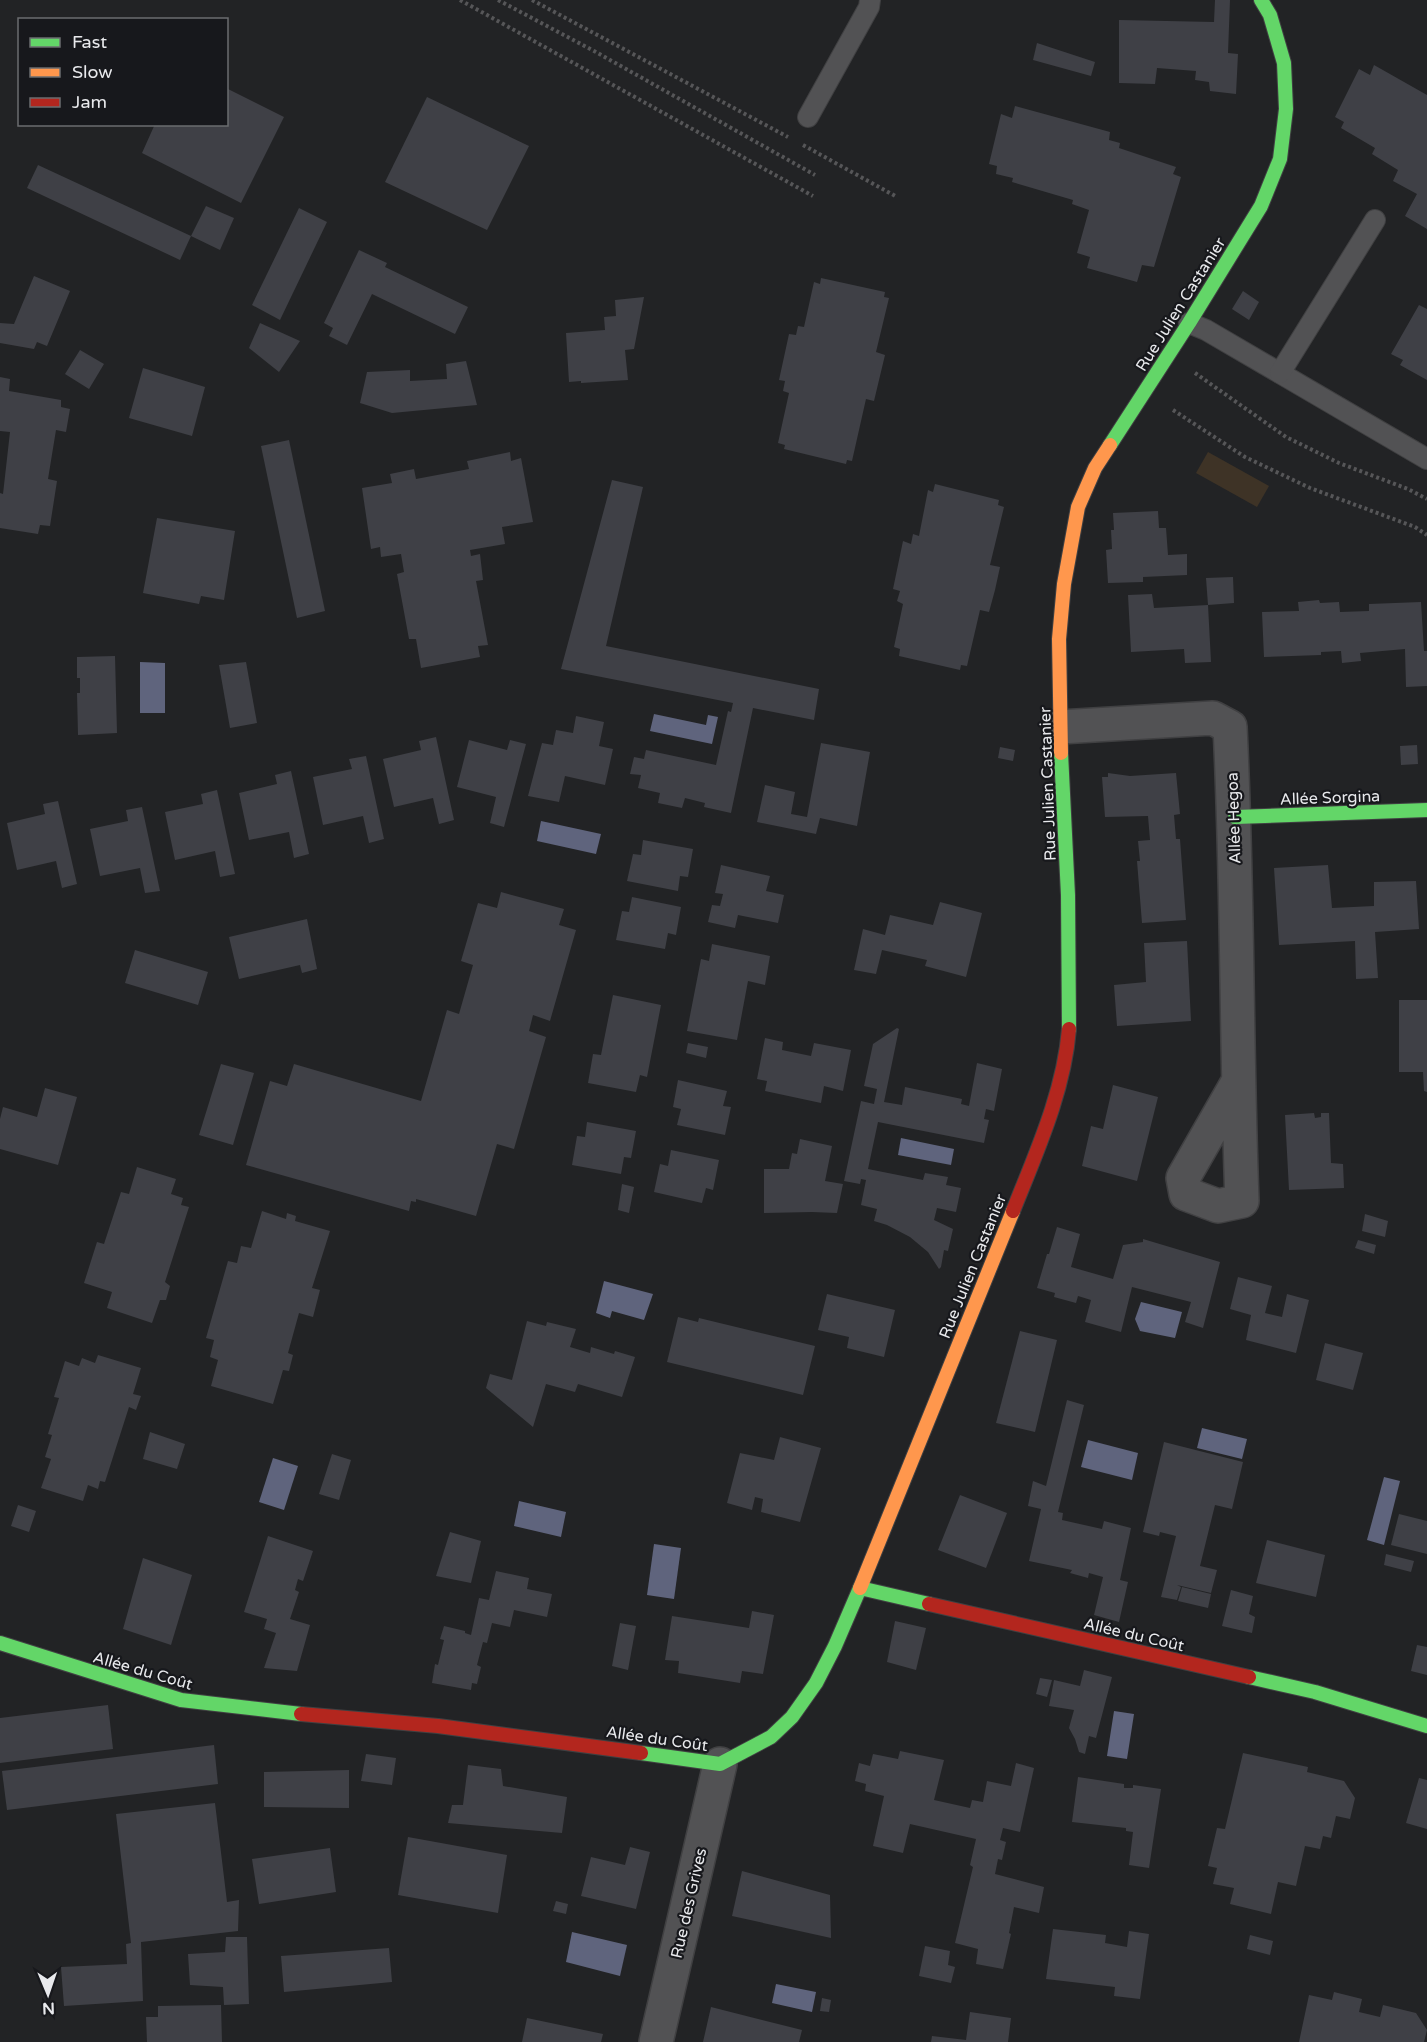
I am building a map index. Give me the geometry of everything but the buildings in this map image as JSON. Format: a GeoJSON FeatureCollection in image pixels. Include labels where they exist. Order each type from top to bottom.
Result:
{"type":"FeatureCollection","features":[{"type":"Feature","properties":{"kind":"street","name":"Rue Julien Castanier"},"geometry":{"type":"LineString","coordinates":[[860,1588],[1044,1133],[1067,1052],[1070,1010],[1068,906],[1060,728],[1059,639],[1064,584],[1078,507],[1095,468],[1261,206],[1280,159],[1286,109],[1284,63],[1270,15],[1261,0]]}},
{"type":"Feature","properties":{"kind":"street","name":"Allée Hegoa"},"geometry":{"type":"LineString","coordinates":[[1060,728],[1213,718],[1230,727],[1234,817],[1238,1082]]}},
{"type":"Feature","properties":{"kind":"street","name":"Allée Sorgina"},"geometry":{"type":"LineString","coordinates":[[1234,817],[1427,810]]}},
{"type":"Feature","properties":{"kind":"street","name":"Allée du Coût"},"geometry":{"type":"LineString","coordinates":[[0,1643],[181,1700],[247,1709],[438,1726],[720,1764],[747,1752],[777,1732],[811,1694],[860,1588],[1315,1692],[1427,1726]]}},
{"type":"Feature","properties":{"kind":"street","name":"Rue des Grives"},"geometry":{"type":"LineString","coordinates":[[656,2042],[720,1764]]}},
{"type":"Feature","properties":{"kind":"lane"},"geometry":{"type":"LineString","coordinates":[[808,117],[869,7],[870,0]]}},
{"type":"Feature","properties":{"kind":"lane"},"geometry":{"type":"LineString","coordinates":[[1280,373],[1375,220]]}},
{"type":"Feature","properties":{"kind":"lane"},"geometry":{"type":"LineString","coordinates":[[1189,323],[1206,330],[1427,459]]}},
{"type":"Feature","properties":{"kind":"path"},"geometry":{"type":"LineString","coordinates":[[460,0],[813,196]]}},
{"type":"Feature","properties":{"kind":"path"},"geometry":{"type":"LineString","coordinates":[[498,0],[815,175]]}},
{"type":"Feature","properties":{"kind":"path"},"geometry":{"type":"LineString","coordinates":[[532,0],[789,138]]}},
{"type":"Feature","properties":{"kind":"path"},"geometry":{"type":"LineString","coordinates":[[798,142],[897,197]]}},
{"type":"Feature","properties":{"kind":"path"},"geometry":{"type":"LineString","coordinates":[[1194,372],[1286,437],[1339,463],[1408,489],[1427,499]]}},
{"type":"Feature","properties":{"kind":"path"},"geometry":{"type":"LineString","coordinates":[[1144,392],[1245,457],[1310,488],[1415,527],[1427,535]]}},
{"type":"Feature","properties":{"kind":"shaded area"},"geometry":{"type":"Polygon","coordinates":[[[1208,452],[1269,486],[1257,507],[1196,473],[1208,452]]]}},
{"type":"Feature","properties":{"kind":"water"},"geometry":{"type":"Polygon","coordinates":[[[140,662],[165,663],[165,713],[140,713],[140,662]]]}},
{"type":"Feature","properties":{"kind":"water"},"geometry":{"type":"Polygon","coordinates":[[[654,714],[706,725],[708,715],[718,717],[712,744],[650,731],[654,714]]]}},
{"type":"Feature","properties":{"kind":"water"},"geometry":{"type":"Polygon","coordinates":[[[541,821],[601,834],[596,854],[537,841],[541,821]]]}},
{"type":"Feature","properties":{"kind":"water"},"geometry":{"type":"Polygon","coordinates":[[[901,1138],[954,1149],[951,1165],[898,1155],[901,1138]]]}},
{"type":"Feature","properties":{"kind":"water"},"geometry":{"type":"Polygon","coordinates":[[[604,1281],[653,1294],[644,1320],[612,1311],[610,1318],[596,1313],[604,1281]]]}},
{"type":"Feature","properties":{"kind":"water"},"geometry":{"type":"Polygon","coordinates":[[[1141,1302],[1182,1312],[1175,1338],[1140,1331],[1135,1319],[1141,1302]]]}},
{"type":"Feature","properties":{"kind":"water"},"geometry":{"type":"Polygon","coordinates":[[[1202,1428],[1247,1439],[1242,1459],[1197,1448],[1202,1428]]]}},
{"type":"Feature","properties":{"kind":"water"},"geometry":{"type":"Polygon","coordinates":[[[1088,1440],[1138,1453],[1132,1480],[1081,1467],[1088,1440]]]}},
{"type":"Feature","properties":{"kind":"water"},"geometry":{"type":"Polygon","coordinates":[[[273,1458],[298,1466],[284,1510],[259,1502],[273,1458]]]}},
{"type":"Feature","properties":{"kind":"water"},"geometry":{"type":"Polygon","coordinates":[[[1384,1477],[1400,1481],[1384,1545],[1367,1540],[1384,1477]]]}},
{"type":"Feature","properties":{"kind":"water"},"geometry":{"type":"Polygon","coordinates":[[[519,1501],[566,1512],[561,1537],[514,1526],[519,1501]]]}},
{"type":"Feature","properties":{"kind":"water"},"geometry":{"type":"Polygon","coordinates":[[[654,1544],[681,1548],[674,1599],[647,1595],[654,1544]]]}},
{"type":"Feature","properties":{"kind":"water"},"geometry":{"type":"Polygon","coordinates":[[[1114,1711],[1134,1714],[1127,1759],[1107,1756],[1114,1711]]]}},
{"type":"Feature","properties":{"kind":"water"},"geometry":{"type":"Polygon","coordinates":[[[572,1932],[627,1945],[620,1976],[566,1962],[572,1932]]]}},
{"type":"Feature","properties":{"kind":"water"},"geometry":{"type":"Polygon","coordinates":[[[776,1984],[816,1992],[812,2012],[772,2003],[776,1984]]]}},
{"type":"Feature","properties":{"kind":"traffic: fast"},"geometry":{"type":"LineString","coordinates":[[1110,445],[1261,206],[1280,159],[1286,109],[1284,63],[1270,15],[1261,0]]}},
{"type":"Feature","properties":{"kind":"traffic: fast"},"geometry":{"type":"LineString","coordinates":[[1061,753],[1068,895],[1069,1029]]}},
{"type":"Feature","properties":{"kind":"traffic: fast"},"geometry":{"type":"LineString","coordinates":[[1235,817],[1427,810]]}},
{"type":"Feature","properties":{"kind":"traffic: fast"},"geometry":{"type":"LineString","coordinates":[[641,1753],[720,1764],[771,1737],[792,1717],[816,1683],[860,1588],[929,1604]]}},
{"type":"Feature","properties":{"kind":"traffic: fast"},"geometry":{"type":"LineString","coordinates":[[0,1643],[181,1700],[301,1714]]}},
{"type":"Feature","properties":{"kind":"traffic: fast"},"geometry":{"type":"LineString","coordinates":[[1249,1677],[1315,1692],[1427,1726]]}},
{"type":"Feature","properties":{"kind":"traffic: slow"},"geometry":{"type":"LineString","coordinates":[[1061,753],[1059,639],[1064,584],[1078,507],[1095,468],[1110,445]]}},
{"type":"Feature","properties":{"kind":"traffic: slow"},"geometry":{"type":"LineString","coordinates":[[860,1588],[1013,1211]]}},
{"type":"Feature","properties":{"kind":"traffic: jam"},"geometry":{"type":"LineString","coordinates":[[1013,1211],[1040,1145],[1055,1099],[1069,1029]]}},
{"type":"Feature","properties":{"kind":"traffic: jam"},"geometry":{"type":"LineString","coordinates":[[929,1604],[1249,1677]]}},
{"type":"Feature","properties":{"kind":"traffic: jam"},"geometry":{"type":"LineString","coordinates":[[301,1714],[438,1726],[641,1753]]}}]}
